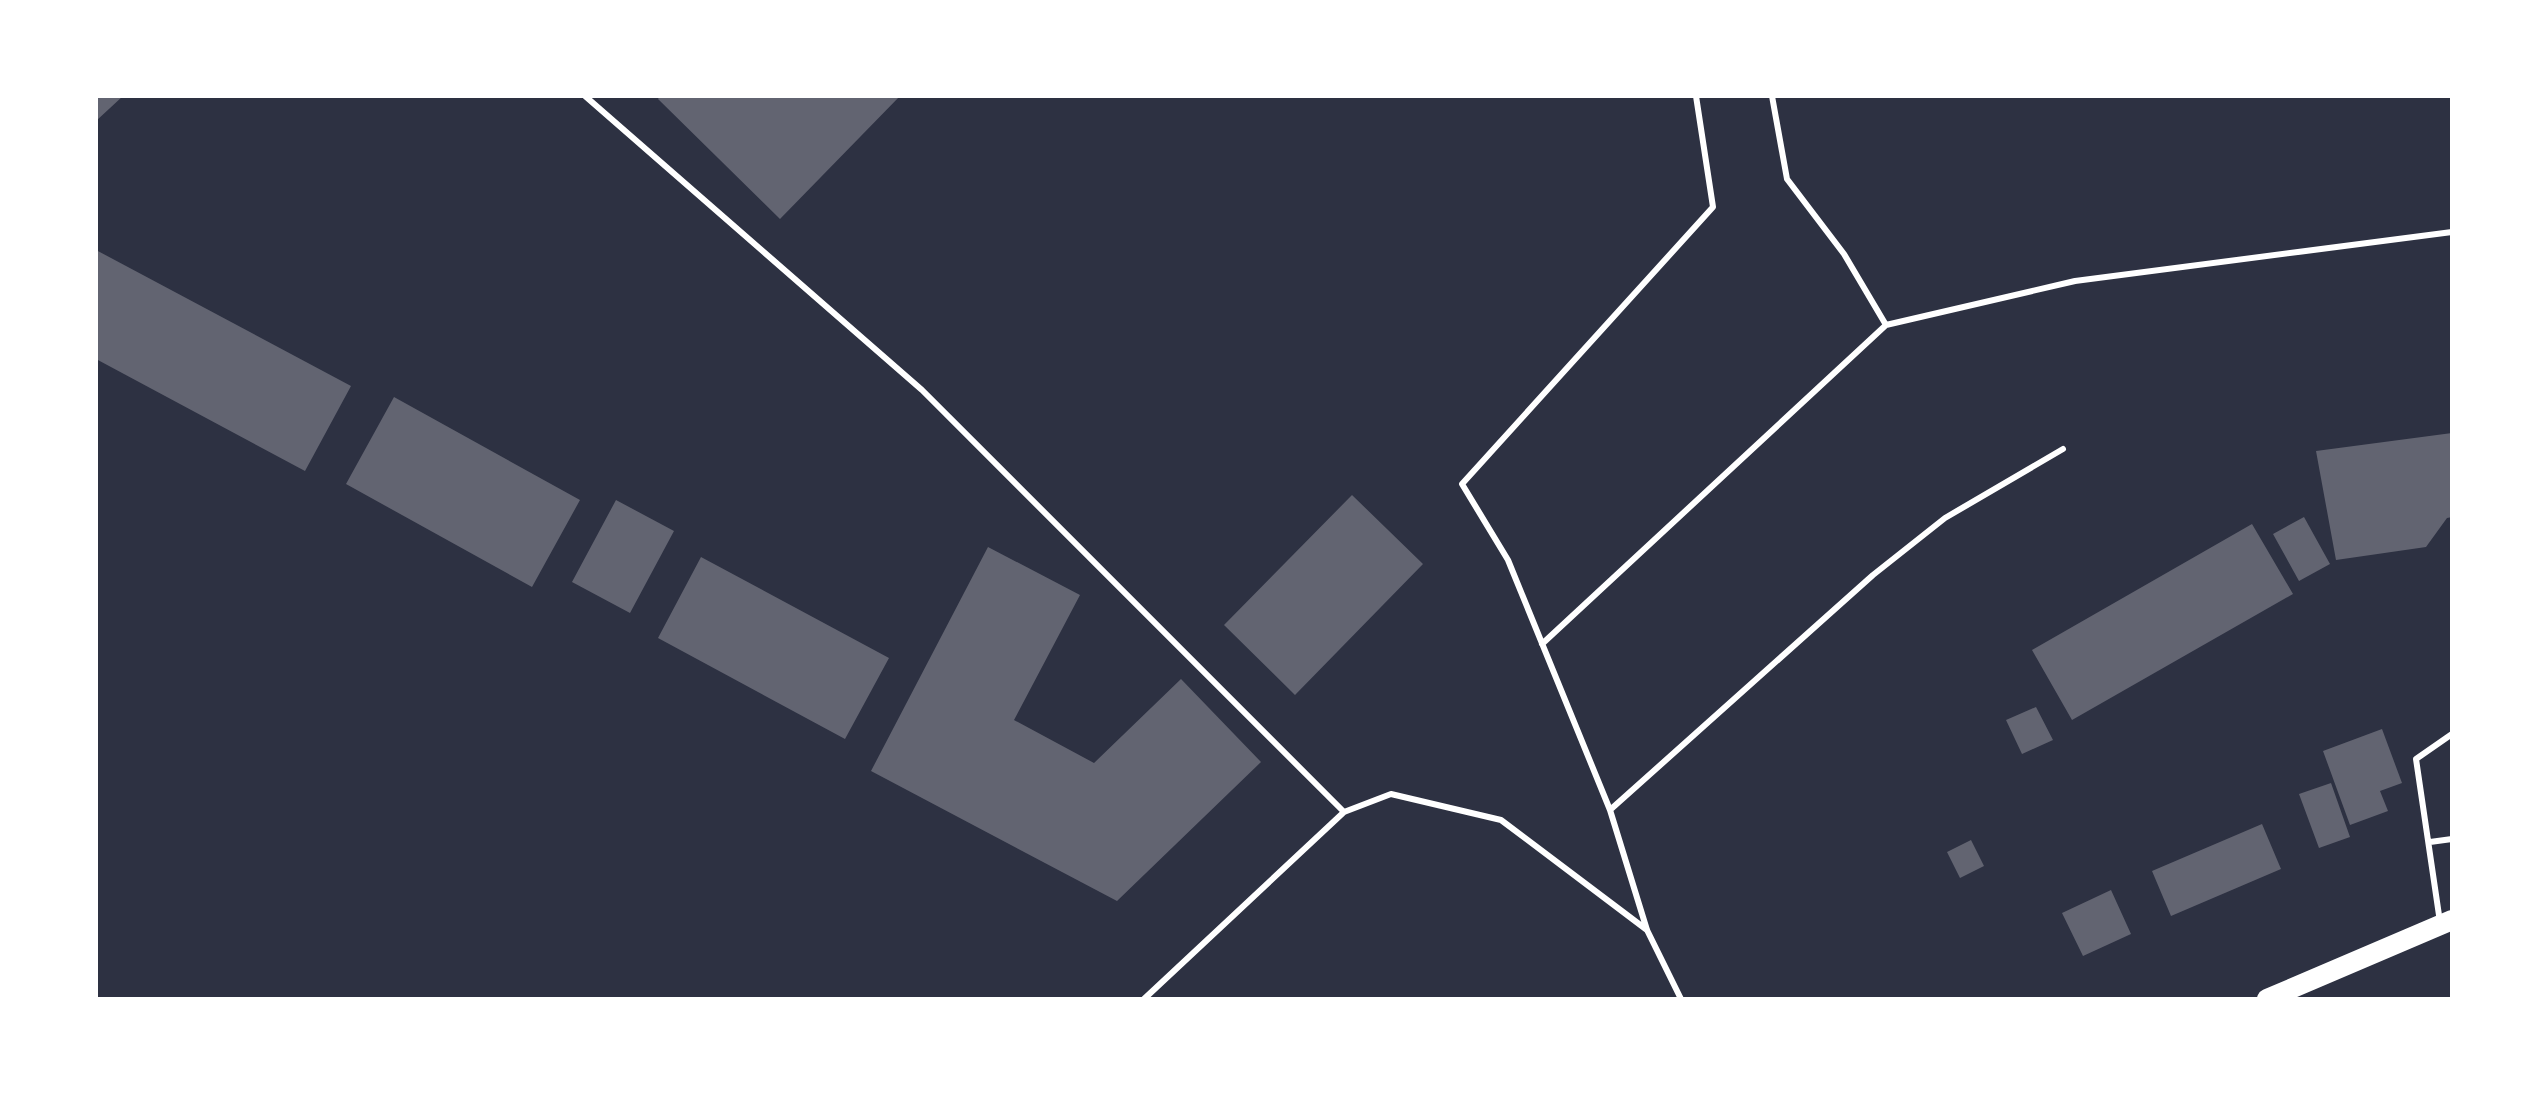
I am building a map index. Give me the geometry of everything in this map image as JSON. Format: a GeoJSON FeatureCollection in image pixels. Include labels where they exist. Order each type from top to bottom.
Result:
{"type":"FeatureCollection","features":[{"type":"Feature","properties":{"kind":"main road"},"geometry":{"type":"LineString","coordinates":[[2267,999],[2446,922]]}},
{"type":"Feature","properties":{"kind":"lane"},"geometry":{"type":"LineString","coordinates":[[585,96],[922,390],[1344,812]]}},
{"type":"Feature","properties":{"kind":"lane"},"geometry":{"type":"LineString","coordinates":[[1681,999],[1647,930],[1610,810],[1508,560],[1462,484],[1713,207],[1696,96]]}},
{"type":"Feature","properties":{"kind":"lane"},"geometry":{"type":"LineString","coordinates":[[1772,96],[1787,179],[1844,254],[1886,325]]}},
{"type":"Feature","properties":{"kind":"lane"},"geometry":{"type":"LineString","coordinates":[[1542,644],[1886,325],[2075,281],[2452,232]]}},
{"type":"Feature","properties":{"kind":"lane"},"geometry":{"type":"LineString","coordinates":[[1610,810],[1873,575],[1945,518],[2063,449]]}},
{"type":"Feature","properties":{"kind":"lane"},"geometry":{"type":"LineString","coordinates":[[2446,922],[2416,759],[2452,734]]}},
{"type":"Feature","properties":{"kind":"lane"},"geometry":{"type":"LineString","coordinates":[[1144,999],[1344,812],[1391,794],[1501,820],[1647,930]]}},
{"type":"Feature","properties":{"kind":"lane"},"geometry":{"type":"LineString","coordinates":[[2430,842],[2452,839]]}},
{"type":"Feature","properties":{"kind":"building"},"geometry":{"type":"Polygon","coordinates":[[[96,96],[123,96],[96,121],[96,96]]]}},
{"type":"Feature","properties":{"kind":"building"},"geometry":{"type":"Polygon","coordinates":[[[660,96],[900,96],[780,219],[658,99],[660,96]]]}},
{"type":"Feature","properties":{"kind":"building"},"geometry":{"type":"Polygon","coordinates":[[[96,250],[351,386],[305,471],[96,359],[96,250]]]}},
{"type":"Feature","properties":{"kind":"building"},"geometry":{"type":"Polygon","coordinates":[[[394,397],[580,500],[532,587],[346,484],[394,397]]]}},
{"type":"Feature","properties":{"kind":"building"},"geometry":{"type":"Polygon","coordinates":[[[2452,433],[2452,517],[2447,518],[2426,547],[2336,560],[2316,451],[2452,433]]]}},
{"type":"Feature","properties":{"kind":"building"},"geometry":{"type":"Polygon","coordinates":[[[1352,495],[1423,564],[1295,695],[1224,625],[1352,495]]]}},
{"type":"Feature","properties":{"kind":"building"},"geometry":{"type":"Polygon","coordinates":[[[616,500],[674,531],[630,613],[572,582],[616,500]]]}},
{"type":"Feature","properties":{"kind":"building"},"geometry":{"type":"Polygon","coordinates":[[[2304,517],[2330,564],[2299,581],[2273,534],[2304,517]]]}},
{"type":"Feature","properties":{"kind":"building"},"geometry":{"type":"Polygon","coordinates":[[[2252,524],[2293,594],[2072,720],[2032,650],[2252,524]]]}},
{"type":"Feature","properties":{"kind":"building"},"geometry":{"type":"Polygon","coordinates":[[[988,547],[1080,595],[1014,720],[1094,763],[1181,679],[1261,762],[1117,901],[871,771],[988,547]]]}},
{"type":"Feature","properties":{"kind":"building"},"geometry":{"type":"Polygon","coordinates":[[[701,557],[889,658],[845,739],[658,638],[701,557]]]}},
{"type":"Feature","properties":{"kind":"building"},"geometry":{"type":"Polygon","coordinates":[[[2036,707],[2053,740],[2022,754],[2006,720],[2036,707]]]}},
{"type":"Feature","properties":{"kind":"building"},"geometry":{"type":"Polygon","coordinates":[[[2382,729],[2402,783],[2380,791],[2388,811],[2350,825],[2323,751],[2382,729]]]}},
{"type":"Feature","properties":{"kind":"building"},"geometry":{"type":"Polygon","coordinates":[[[2331,783],[2350,837],[2319,848],[2299,794],[2331,783]]]}},
{"type":"Feature","properties":{"kind":"building"},"geometry":{"type":"Polygon","coordinates":[[[2262,824],[2281,869],[2171,916],[2152,871],[2262,824]]]}},
{"type":"Feature","properties":{"kind":"building"},"geometry":{"type":"Polygon","coordinates":[[[1971,840],[1984,866],[1960,878],[1947,852],[1971,840]]]}},
{"type":"Feature","properties":{"kind":"building"},"geometry":{"type":"Polygon","coordinates":[[[2111,890],[2131,934],[2083,956],[2062,913],[2111,890]]]}}]}
